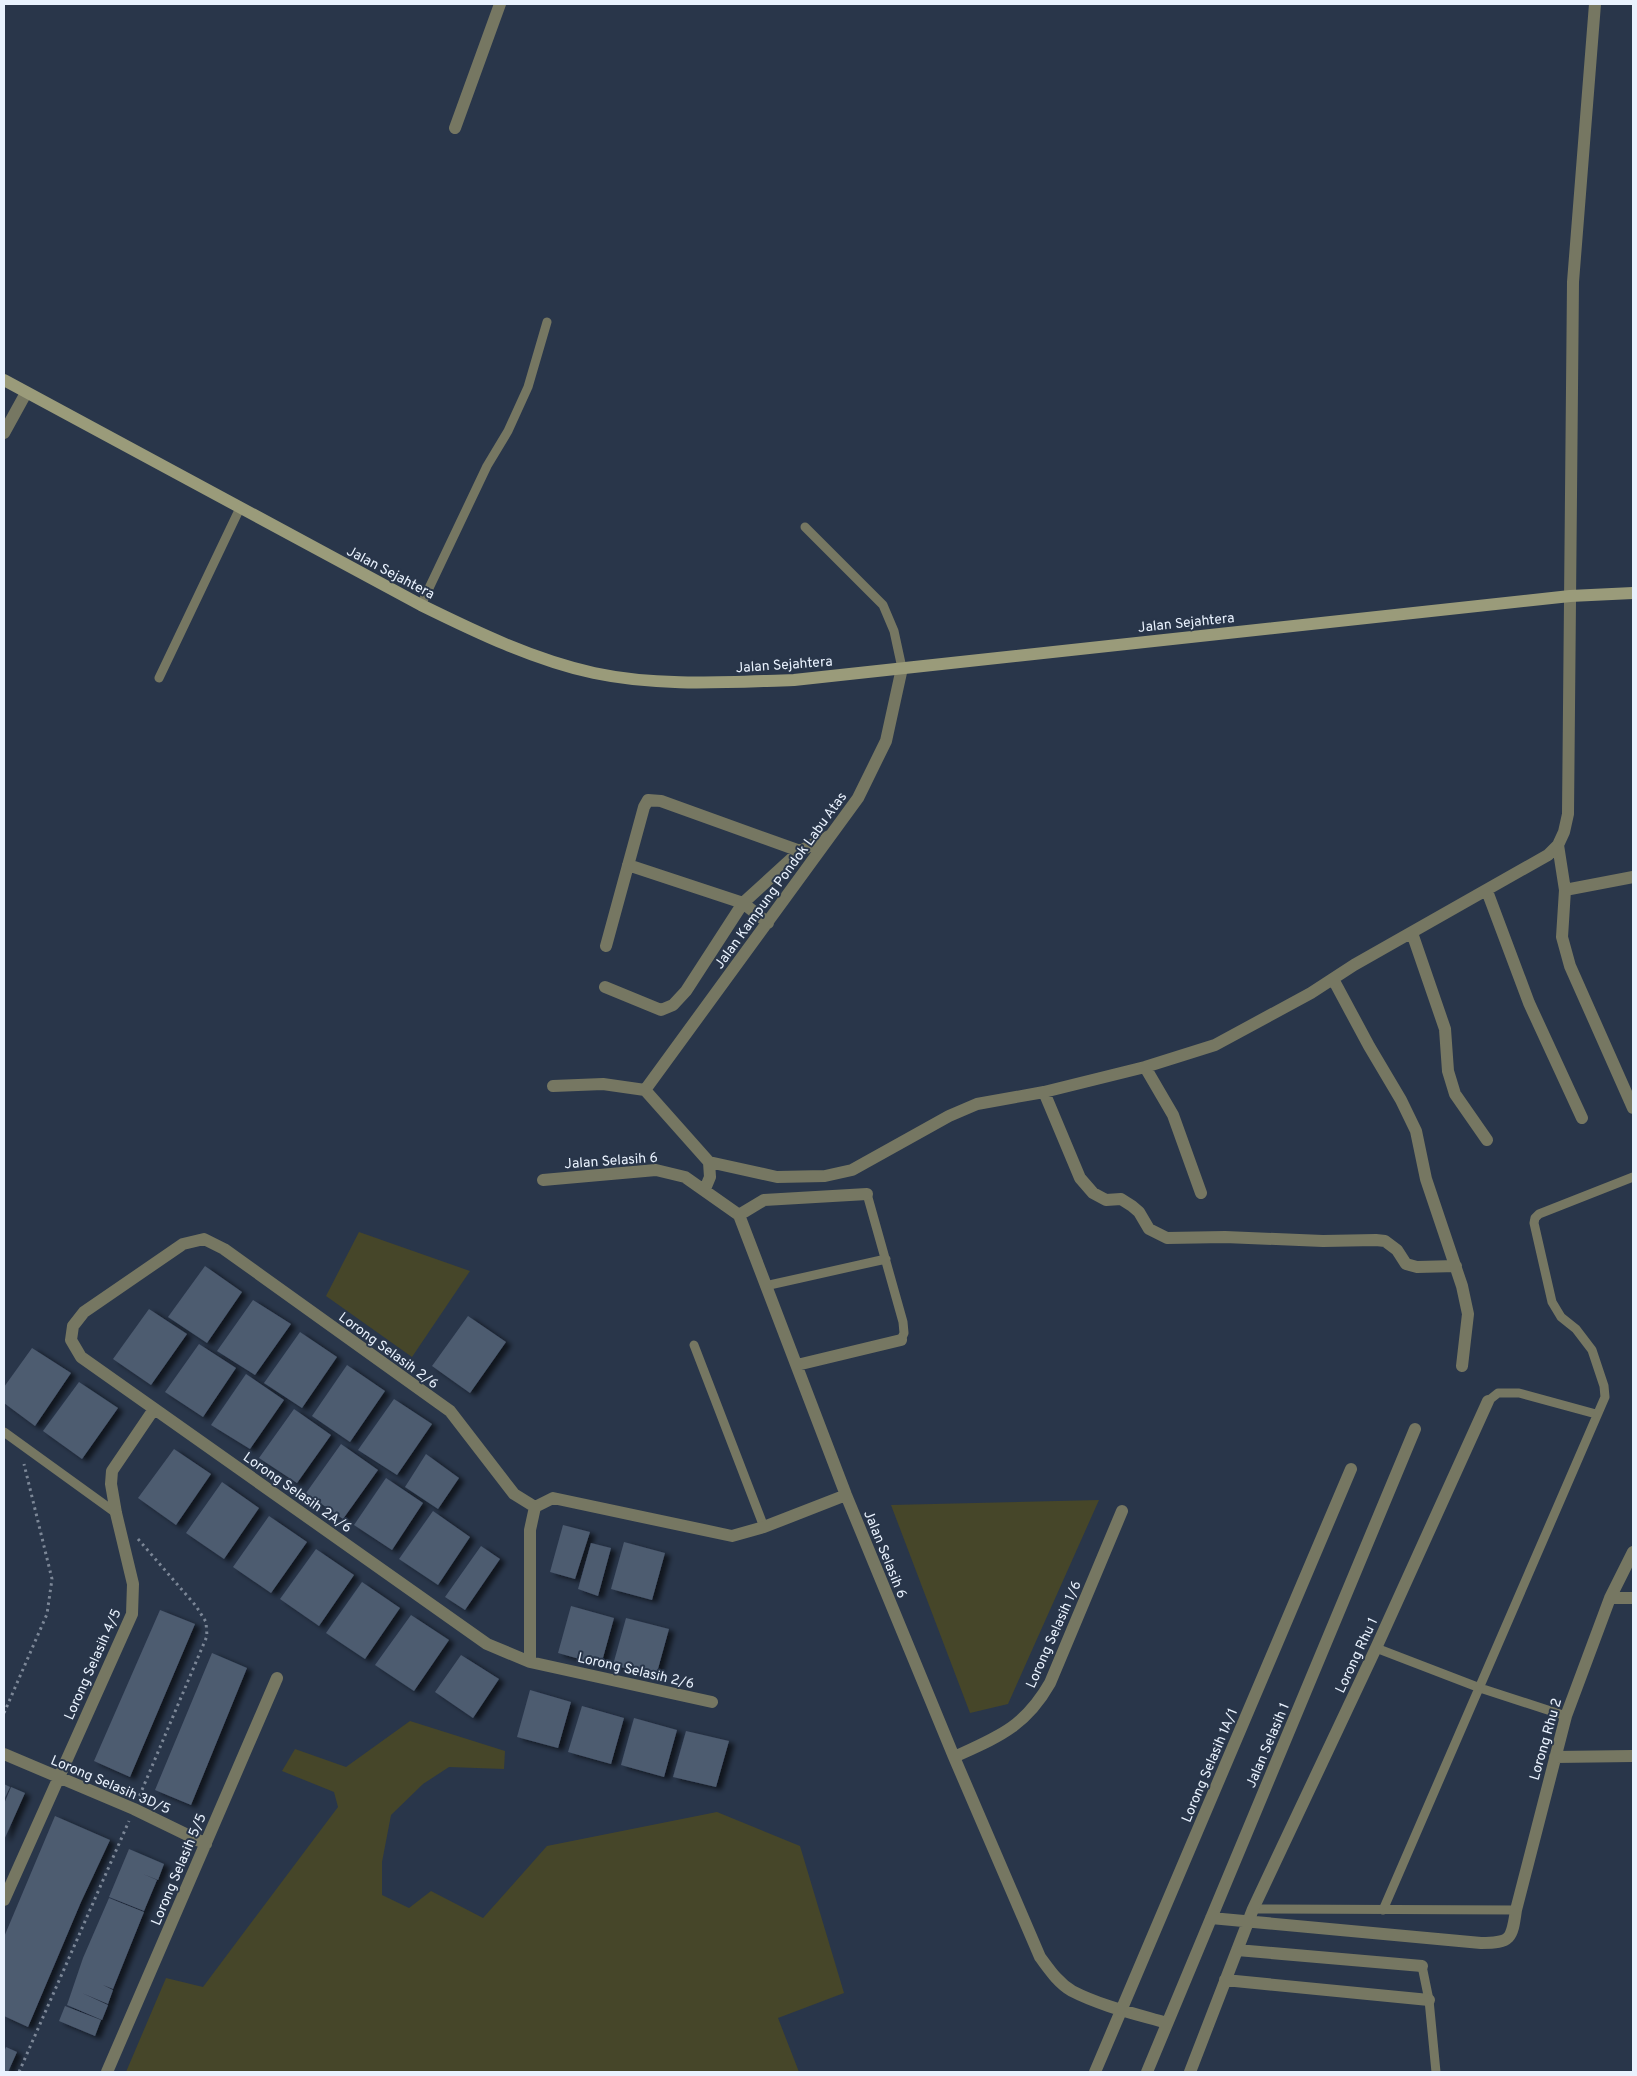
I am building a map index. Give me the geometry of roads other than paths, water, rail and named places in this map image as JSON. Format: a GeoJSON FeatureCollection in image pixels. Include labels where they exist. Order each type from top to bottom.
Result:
{"type":"FeatureCollection","features":[{"type":"Feature","properties":{"kind":"main road","name":"Jalan Sejahtera"},"geometry":{"type":"LineString","coordinates":[[4,380],[421,606],[464,626],[553,662],[594,673],[627,678],[691,684],[794,680],[1570,596],[1633,593]]}},
{"type":"Feature","properties":{"kind":"street"},"geometry":{"type":"LineString","coordinates":[[456,128],[500,4]]}},
{"type":"Feature","properties":{"kind":"street"},"geometry":{"type":"LineString","coordinates":[[554,1086],[603,1084],[645,1090],[709,1162],[777,1177],[825,1176],[852,1170],[949,1116],[977,1104],[1044,1092],[1146,1066],[1215,1045],[1311,993],[1354,965],[1548,855],[1558,845],[1564,832],[1568,814],[1573,282],[1595,4]]}},
{"type":"Feature","properties":{"kind":"street"},"geometry":{"type":"LineString","coordinates":[[4,433],[26,393]]}},
{"type":"Feature","properties":{"kind":"street","name":"Jalan Kampung Pondok Labu Atas"},"geometry":{"type":"LineString","coordinates":[[645,1090],[768,924],[858,798],[886,741],[902,668]]}},
{"type":"Feature","properties":{"kind":"street"},"geometry":{"type":"LineString","coordinates":[[606,946],[644,807],[648,800],[660,800],[800,851]]}},
{"type":"Feature","properties":{"kind":"street"},"geometry":{"type":"LineString","coordinates":[[605,988],[661,1010],[672,1005],[686,991],[743,904],[800,851],[833,834]]}},
{"type":"Feature","properties":{"kind":"street"},"geometry":{"type":"LineString","coordinates":[[1558,845],[1565,890],[1562,937],[1570,966],[1633,1108]]}},
{"type":"Feature","properties":{"kind":"street"},"geometry":{"type":"LineString","coordinates":[[628,864],[743,904],[768,924]]}},
{"type":"Feature","properties":{"kind":"street"},"geometry":{"type":"LineString","coordinates":[[1565,890],[1633,877]]}},
{"type":"Feature","properties":{"kind":"street"},"geometry":{"type":"LineString","coordinates":[[1486,891],[1529,1003],[1582,1118]]}},
{"type":"Feature","properties":{"kind":"street"},"geometry":{"type":"LineString","coordinates":[[1412,933],[1445,1029],[1448,1071],[1455,1094],[1487,1140]]}},
{"type":"Feature","properties":{"kind":"street"},"geometry":{"type":"LineString","coordinates":[[1333,979],[1401,1100],[1416,1131],[1426,1179],[1456,1266],[1468,1314],[1462,1366]]}},
{"type":"Feature","properties":{"kind":"street"},"geometry":{"type":"LineString","coordinates":[[1146,1066],[1173,1115],[1202,1193]]}},
{"type":"Feature","properties":{"kind":"street"},"geometry":{"type":"LineString","coordinates":[[1044,1092],[1080,1178],[1093,1193],[1106,1200],[1121,1199],[1132,1206],[1139,1212],[1149,1229],[1167,1238],[1225,1237],[1323,1241],[1376,1240],[1385,1241],[1397,1250],[1406,1264],[1416,1267],[1456,1266]]}},
{"type":"Feature","properties":{"kind":"street"},"geometry":{"type":"LineString","coordinates":[[705,1189],[710,1176],[709,1162]]}},
{"type":"Feature","properties":{"kind":"street","name":"Jalan Selasih 6"},"geometry":{"type":"LineString","coordinates":[[543,1180],[656,1170],[685,1177],[705,1189],[739,1215],[846,1495],[1030,1938],[1040,1957],[1053,1975],[1071,1990],[1121,2010],[1167,2023]]}},
{"type":"Feature","properties":{"kind":"street"},"geometry":{"type":"LineString","coordinates":[[739,1215],[764,1200],[867,1194]]}},
{"type":"Feature","properties":{"kind":"street","name":"Lorong Selasih 2A/6"},"geometry":{"type":"LineString","coordinates":[[204,1239],[183,1244],[84,1312],[74,1326],[71,1340],[81,1357],[487,1644],[530,1662]]}},
{"type":"Feature","properties":{"kind":"street","name":"Lorong Selasih 2/6"},"geometry":{"type":"LineString","coordinates":[[204,1239],[224,1249],[450,1412],[514,1494],[535,1507]]}},
{"type":"Feature","properties":{"kind":"street"},"geometry":{"type":"LineString","coordinates":[[797,1365],[901,1340]]}},
{"type":"Feature","properties":{"kind":"street","name":"Lorong Rhu 1"},"geometry":{"type":"LineString","coordinates":[[1190,2072],[1248,1921],[1376,1648],[1488,1401]]}},
{"type":"Feature","properties":{"kind":"street","name":"Lorong Selasih 4/5"},"geometry":{"type":"LineString","coordinates":[[4,1900],[57,1777],[132,1614],[133,1584],[116,1513],[111,1484],[112,1471],[154,1409]]}},
{"type":"Feature","properties":{"kind":"street","name":"Jalan Selasih 1"},"geometry":{"type":"LineString","coordinates":[[1147,2072],[1415,1429]]}},
{"type":"Feature","properties":{"kind":"street","name":"Lorong Selasih 1A/1"},"geometry":{"type":"LineString","coordinates":[[1095,2072],[1351,1469]]}},
{"type":"Feature","properties":{"kind":"street"},"geometry":{"type":"LineString","coordinates":[[530,1662],[530,1530],[535,1507],[553,1498],[732,1536],[764,1527],[846,1495]]}},
{"type":"Feature","properties":{"kind":"street","name":"Lorong Selasih 1/6"},"geometry":{"type":"LineString","coordinates":[[954,1757],[1002,1735],[1023,1719],[1040,1699],[1050,1683],[1122,1511]]}},
{"type":"Feature","properties":{"kind":"street","name":"Lorong Rhu 2"},"geometry":{"type":"LineString","coordinates":[[1248,1921],[1481,1943],[1500,1943],[1507,1940],[1514,1929],[1516,1910],[1554,1756],[1566,1716],[1610,1598],[1633,1552]]}},
{"type":"Feature","properties":{"kind":"street"},"geometry":{"type":"LineString","coordinates":[[1610,1598],[1633,1598]]}},
{"type":"Feature","properties":{"kind":"street","name":"Lorong Selasih 2/6"},"geometry":{"type":"LineString","coordinates":[[530,1662],[712,1702]]}},
{"type":"Feature","properties":{"kind":"street","name":"Lorong Selasih 5/5"},"geometry":{"type":"LineString","coordinates":[[107,2072],[277,1678]]}},
{"type":"Feature","properties":{"kind":"street","name":"Lorong Selasih 3D/5"},"geometry":{"type":"LineString","coordinates":[[4,1754],[134,1809],[206,1844]]}},
{"type":"Feature","properties":{"kind":"street"},"geometry":{"type":"LineString","coordinates":[[1554,1756],[1633,1756]]}},
{"type":"Feature","properties":{"kind":"street"},"geometry":{"type":"LineString","coordinates":[[1211,1918],[1248,1921]]}},
{"type":"Feature","properties":{"kind":"street"},"geometry":{"type":"LineString","coordinates":[[1237,1950],[1422,1966]]}},
{"type":"Feature","properties":{"kind":"street"},"geometry":{"type":"LineString","coordinates":[[1225,1980],[1429,2000]]}},
{"type":"Feature","properties":{"kind":"lane"},"geometry":{"type":"LineString","coordinates":[[421,606],[486,466],[508,431],[528,387],[547,322]]}},
{"type":"Feature","properties":{"kind":"lane"},"geometry":{"type":"LineString","coordinates":[[159,678],[240,508]]}},
{"type":"Feature","properties":{"kind":"lane"},"geometry":{"type":"LineString","coordinates":[[805,526],[883,605],[894,631],[902,668]]}},
{"type":"Feature","properties":{"kind":"lane"},"geometry":{"type":"LineString","coordinates":[[1383,1910],[1480,1688],[1596,1414],[1605,1397],[1604,1386],[1592,1350],[1576,1328],[1561,1317],[1552,1302],[1534,1218],[1539,1214],[1633,1178]]}},
{"type":"Feature","properties":{"kind":"lane"},"geometry":{"type":"LineString","coordinates":[[867,1194],[903,1322],[904,1333],[901,1340]]}},
{"type":"Feature","properties":{"kind":"lane"},"geometry":{"type":"LineString","coordinates":[[765,1286],[886,1259]]}},
{"type":"Feature","properties":{"kind":"lane"},"geometry":{"type":"LineString","coordinates":[[694,1345],[764,1527]]}},
{"type":"Feature","properties":{"kind":"lane"},"geometry":{"type":"LineString","coordinates":[[1488,1401],[1498,1393],[1519,1393],[1596,1414]]}},
{"type":"Feature","properties":{"kind":"lane"},"geometry":{"type":"LineString","coordinates":[[4,1432],[116,1513]]}},
{"type":"Feature","properties":{"kind":"lane"},"geometry":{"type":"LineString","coordinates":[[1376,1648],[1480,1688],[1566,1716]]}},
{"type":"Feature","properties":{"kind":"lane"},"geometry":{"type":"LineString","coordinates":[[1254,1909],[1516,1910]]}},
{"type":"Feature","properties":{"kind":"lane"},"geometry":{"type":"LineString","coordinates":[[1422,1966],[1429,2000],[1436,2072]]}}]}
